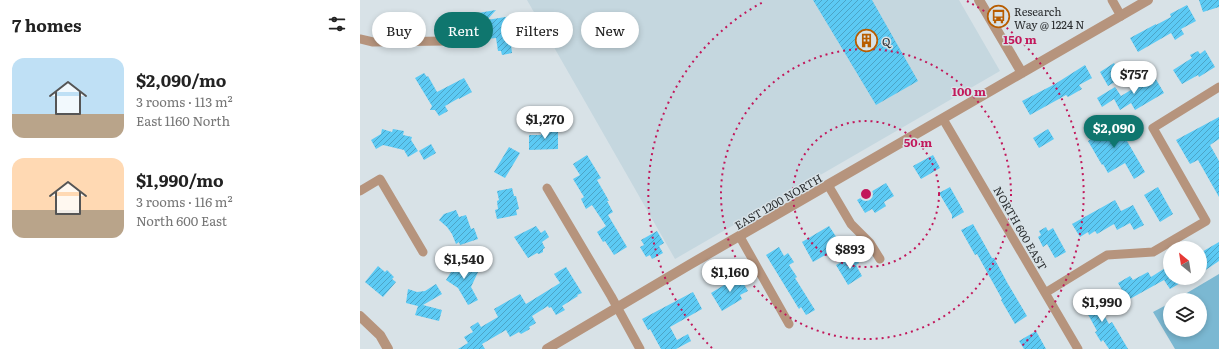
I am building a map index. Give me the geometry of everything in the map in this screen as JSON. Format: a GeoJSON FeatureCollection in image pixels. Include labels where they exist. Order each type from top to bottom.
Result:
{"type":"FeatureCollection","features":[{"type":"Feature","properties":{"kind":"street"},"geometry":{"type":"LineString","coordinates":[[979,0],[1022,74]]}},
{"type":"Feature","properties":{"kind":"street"},"geometry":{"type":"LineString","coordinates":[[1112,0],[1121,16]]}},
{"type":"Feature","properties":{"kind":"street","name":"EAST 1200 NORTH"},"geometry":{"type":"LineString","coordinates":[[547,349],[689,265],[740,237],[1148,0]]}},
{"type":"Feature","properties":{"kind":"street"},"geometry":{"type":"LineString","coordinates":[[360,39],[372,42],[434,41]]}},
{"type":"Feature","properties":{"kind":"street"},"geometry":{"type":"LineString","coordinates":[[1045,293],[1107,256],[1153,252],[1206,222],[1153,128],[1219,87]]}},
{"type":"Feature","properties":{"kind":"street","name":"NORTH 600 EAST"},"geometry":{"type":"LineString","coordinates":[[943,119],[1078,349]]}},
{"type":"Feature","properties":{"kind":"street"},"geometry":{"type":"LineString","coordinates":[[360,190],[380,179],[423,252]]}},
{"type":"Feature","properties":{"kind":"street"},"geometry":{"type":"LineString","coordinates":[[828,185],[851,224],[870,243],[880,259]]}},
{"type":"Feature","properties":{"kind":"street"},"geometry":{"type":"LineString","coordinates":[[547,188],[640,349]]}},
{"type":"Feature","properties":{"kind":"street"},"geometry":{"type":"LineString","coordinates":[[740,237],[789,324]]}},
{"type":"Feature","properties":{"kind":"street"},"geometry":{"type":"LineString","coordinates":[[360,316],[380,336],[388,349]]}},
{"type":"Feature","properties":{"kind":"shaded area"},"geometry":{"type":"Polygon","coordinates":[[[527,0],[959,0],[1000,71],[675,259],[554,48],[573,48],[573,12],[534,12],[527,0]]]}},
{"type":"Feature","properties":{"kind":"shaded area"},"geometry":{"type":"Polygon","coordinates":[[[1219,274],[1219,349],[1175,349],[1168,337],[1207,337],[1207,293],[1187,293],[1200,285],[1207,285],[1207,281],[1219,274]]]}},
{"type":"Feature","properties":{"kind":"shaded area"},"geometry":{"type":"Polygon","coordinates":[[[1163,307],[1163,329],[1153,312],[1163,307]]]}},
{"type":"Feature","properties":{"kind":"building","name":"Q"},"geometry":{"type":"Polygon","coordinates":[[[813,0],[872,0],[918,81],[876,105],[813,0]]]}},
{"type":"Feature","properties":{"kind":"building"},"geometry":{"type":"Polygon","coordinates":[[[1199,0],[1219,0],[1219,7],[1203,12],[1199,0]]]}},
{"type":"Feature","properties":{"kind":"building"},"geometry":{"type":"Polygon","coordinates":[[[1187,5],[1196,21],[1181,29],[1184,34],[1175,40],[1171,33],[1138,52],[1130,38],[1171,17],[1170,14],[1187,5]]]}},
{"type":"Feature","properties":{"kind":"building"},"geometry":{"type":"Polygon","coordinates":[[[496,10],[493,13],[493,12],[484,12],[496,10]]]}},
{"type":"Feature","properties":{"kind":"building"},"geometry":{"type":"Polygon","coordinates":[[[501,18],[501,48],[511,48],[512,53],[502,55],[501,51],[498,51],[496,38],[493,38],[493,19],[501,18]]]}},
{"type":"Feature","properties":{"kind":"building"},"geometry":{"type":"Polygon","coordinates":[[[1205,50],[1215,67],[1199,77],[1198,75],[1182,84],[1173,70],[1192,58],[1190,55],[1198,51],[1200,54],[1205,50]]]}},
{"type":"Feature","properties":{"kind":"building"},"geometry":{"type":"Polygon","coordinates":[[[1114,63],[1123,77],[1108,86],[1100,72],[1114,63]]]}},
{"type":"Feature","properties":{"kind":"building"},"geometry":{"type":"Polygon","coordinates":[[[1085,65],[1092,78],[1079,85],[1082,89],[1068,97],[1066,95],[1030,115],[1022,101],[1055,84],[1085,65]]]}},
{"type":"Feature","properties":{"kind":"building"},"geometry":{"type":"Polygon","coordinates":[[[424,73],[427,77],[428,76],[437,92],[464,78],[472,92],[445,106],[448,111],[439,116],[435,110],[430,110],[432,106],[415,78],[424,73]]]}},
{"type":"Feature","properties":{"kind":"building"},"geometry":{"type":"Polygon","coordinates":[[[1154,76],[1164,93],[1135,110],[1131,103],[1120,110],[1114,99],[1102,107],[1097,98],[1115,87],[1121,96],[1154,76]]]}},
{"type":"Feature","properties":{"kind":"building"},"geometry":{"type":"Polygon","coordinates":[[[1113,117],[1145,172],[1134,179],[1125,163],[1108,173],[1088,141],[1096,136],[1092,129],[1113,117]]]}},
{"type":"Feature","properties":{"kind":"building"},"geometry":{"type":"Polygon","coordinates":[[[1219,117],[1219,139],[1210,145],[1219,161],[1219,197],[1198,160],[1190,164],[1176,140],[1219,117]]]}},
{"type":"Feature","properties":{"kind":"building"},"geometry":{"type":"Polygon","coordinates":[[[541,127],[558,127],[558,149],[529,150],[529,135],[541,135],[541,127]]]}},
{"type":"Feature","properties":{"kind":"building"},"geometry":{"type":"Polygon","coordinates":[[[382,129],[392,132],[393,129],[404,131],[403,135],[412,137],[411,140],[418,151],[408,157],[404,150],[383,145],[376,149],[371,140],[381,134],[382,129]]]}},
{"type":"Feature","properties":{"kind":"building"},"geometry":{"type":"Polygon","coordinates":[[[1048,129],[1054,139],[1039,148],[1033,138],[1048,129]]]}},
{"type":"Feature","properties":{"kind":"building"},"geometry":{"type":"Polygon","coordinates":[[[431,144],[436,153],[424,160],[419,151],[431,144]]]}},
{"type":"Feature","properties":{"kind":"building"},"geometry":{"type":"Polygon","coordinates":[[[509,147],[520,153],[505,178],[494,172],[509,147]]]}},
{"type":"Feature","properties":{"kind":"building"},"geometry":{"type":"Polygon","coordinates":[[[587,155],[601,178],[597,180],[609,201],[607,201],[613,212],[608,215],[627,247],[614,255],[597,232],[606,226],[592,205],[586,209],[581,199],[584,197],[573,179],[580,175],[573,164],[587,155]]]}},
{"type":"Feature","properties":{"kind":"building"},"geometry":{"type":"Polygon","coordinates":[[[933,155],[940,168],[921,179],[913,166],[933,155]]]}},
{"type":"Feature","properties":{"kind":"building"},"geometry":{"type":"Polygon","coordinates":[[[886,183],[894,196],[884,202],[886,206],[875,213],[872,209],[865,213],[857,200],[886,183]]]}},
{"type":"Feature","properties":{"kind":"building"},"geometry":{"type":"Polygon","coordinates":[[[950,187],[964,212],[952,219],[952,215],[939,193],[950,187]]]}},
{"type":"Feature","properties":{"kind":"building"},"geometry":{"type":"Polygon","coordinates":[[[1158,187],[1173,214],[1160,222],[1144,195],[1158,187]]]}},
{"type":"Feature","properties":{"kind":"building"},"geometry":{"type":"Polygon","coordinates":[[[512,188],[514,196],[516,196],[519,209],[516,210],[517,215],[497,219],[495,210],[498,209],[497,201],[499,200],[497,191],[512,188]]]}},
{"type":"Feature","properties":{"kind":"building"},"geometry":{"type":"Polygon","coordinates":[[[1115,200],[1121,211],[1133,205],[1144,225],[1134,230],[1130,223],[1117,230],[1114,224],[1097,234],[1095,231],[1089,235],[1088,232],[1080,237],[1072,224],[1115,200]]]}},
{"type":"Feature","properties":{"kind":"building"},"geometry":{"type":"Polygon","coordinates":[[[456,210],[459,217],[466,215],[471,229],[474,228],[478,239],[460,245],[459,242],[456,244],[452,234],[439,220],[444,214],[456,210]]]}},
{"type":"Feature","properties":{"kind":"building"},"geometry":{"type":"Polygon","coordinates":[[[973,224],[1027,316],[1015,324],[977,254],[975,255],[961,230],[973,224]]]}},
{"type":"Feature","properties":{"kind":"building"},"geometry":{"type":"Polygon","coordinates":[[[536,226],[541,233],[545,230],[549,237],[542,242],[545,248],[543,249],[543,252],[539,254],[537,253],[528,258],[514,237],[536,226]]]}},
{"type":"Feature","properties":{"kind":"building"},"geometry":{"type":"Polygon","coordinates":[[[829,226],[837,238],[829,243],[834,250],[813,262],[802,242],[829,226]]]}},
{"type":"Feature","properties":{"kind":"building"},"geometry":{"type":"Polygon","coordinates":[[[1046,227],[1048,231],[1053,228],[1066,252],[1055,258],[1047,244],[1043,247],[1038,237],[1041,235],[1039,231],[1046,227]]]}},
{"type":"Feature","properties":{"kind":"building"},"geometry":{"type":"Polygon","coordinates":[[[657,231],[664,243],[659,246],[663,253],[652,259],[650,255],[646,257],[640,247],[644,245],[641,240],[657,231]]]}},
{"type":"Feature","properties":{"kind":"building"},"geometry":{"type":"Polygon","coordinates":[[[1219,242],[1219,261],[1207,269],[1207,249],[1219,242]]]}},
{"type":"Feature","properties":{"kind":"building"},"geometry":{"type":"Polygon","coordinates":[[[779,247],[784,256],[788,253],[794,262],[789,265],[797,277],[795,278],[815,310],[806,315],[801,307],[799,309],[766,255],[779,247]]]}},
{"type":"Feature","properties":{"kind":"building"},"geometry":{"type":"Polygon","coordinates":[[[854,255],[859,263],[856,265],[862,276],[848,285],[836,265],[854,255]]]}},
{"type":"Feature","properties":{"kind":"building"},"geometry":{"type":"Polygon","coordinates":[[[460,258],[479,270],[471,287],[478,300],[468,305],[458,288],[446,280],[460,258]]]}},
{"type":"Feature","properties":{"kind":"building"},"geometry":{"type":"Polygon","coordinates":[[[378,266],[385,272],[387,270],[394,277],[392,279],[396,282],[383,297],[365,282],[378,266]]]}},
{"type":"Feature","properties":{"kind":"building"},"geometry":{"type":"Polygon","coordinates":[[[566,267],[582,293],[562,306],[565,310],[556,315],[551,307],[549,308],[548,306],[532,316],[536,323],[529,327],[530,329],[521,334],[519,332],[510,337],[506,330],[482,344],[485,349],[458,349],[468,343],[464,337],[473,332],[470,327],[478,322],[481,327],[498,317],[494,309],[520,294],[526,304],[560,283],[554,274],[566,267]]]}},
{"type":"Feature","properties":{"kind":"building"},"geometry":{"type":"Polygon","coordinates":[[[1163,269],[1163,281],[1128,300],[1118,283],[1130,276],[1133,280],[1148,272],[1151,277],[1163,269]]]}},
{"type":"Feature","properties":{"kind":"building"},"geometry":{"type":"Polygon","coordinates":[[[739,276],[748,291],[740,295],[742,299],[722,311],[711,293],[739,276]]]}},
{"type":"Feature","properties":{"kind":"building"},"geometry":{"type":"Polygon","coordinates":[[[436,284],[442,294],[423,305],[442,310],[439,321],[415,315],[418,306],[406,303],[408,289],[417,292],[425,291],[436,284]]]}},
{"type":"Feature","properties":{"kind":"building"},"geometry":{"type":"Polygon","coordinates":[[[1167,285],[1177,285],[1170,289],[1167,285]]]}},
{"type":"Feature","properties":{"kind":"building"},"geometry":{"type":"Polygon","coordinates":[[[1090,290],[1109,324],[1112,322],[1128,349],[1109,349],[1103,340],[1101,342],[1095,332],[1097,331],[1078,296],[1090,290]]]}},
{"type":"Feature","properties":{"kind":"building"},"geometry":{"type":"Polygon","coordinates":[[[693,292],[702,309],[670,327],[677,340],[688,334],[691,341],[676,349],[661,349],[650,329],[648,330],[642,319],[693,292]]]}},
{"type":"Feature","properties":{"kind":"building"},"geometry":{"type":"Polygon","coordinates":[[[1036,331],[1046,349],[1024,349],[1019,341],[1036,331]]]}},
{"type":"Feature","properties":{"kind":"place","name":"Research Way @ 1224 N"},"geometry":{"type":"Point","coordinates":[999,17]}},
{"type":"Feature","properties":{"kind":"place","name":"Q"},"geometry":{"type":"Point","coordinates":[866,41]}}]}
